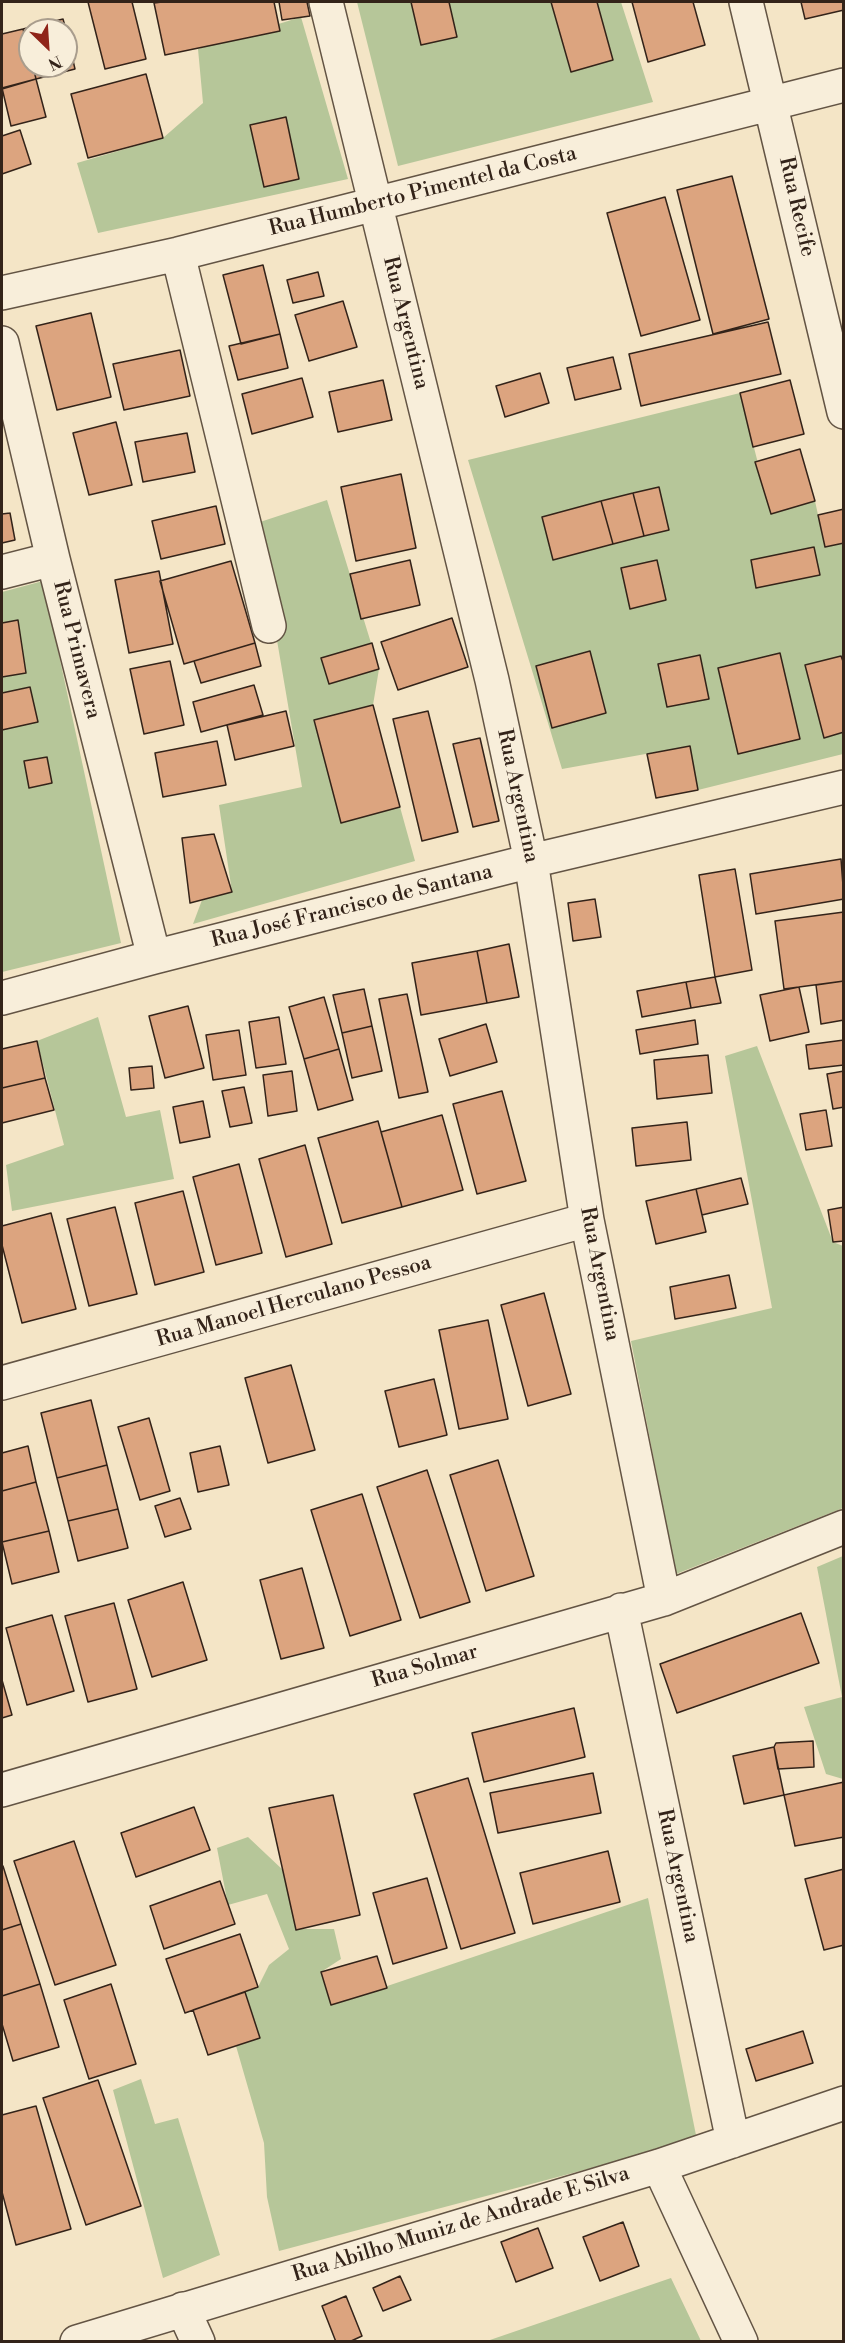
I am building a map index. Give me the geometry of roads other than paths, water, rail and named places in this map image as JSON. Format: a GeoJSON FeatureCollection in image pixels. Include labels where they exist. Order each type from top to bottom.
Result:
{"type":"FeatureCollection","features":[{"type":"Feature","properties":{"kind":"street","name":"Rua Argentina"},"geometry":{"type":"LineString","coordinates":[[326,2],[492,680],[531,861],[587,1220],[664,1599]]}},
{"type":"Feature","properties":{"kind":"street","name":"Rua Recife"},"geometry":{"type":"LineString","coordinates":[[746,2],[772,104],[843,412]]}},
{"type":"Feature","properties":{"kind":"street","name":"Rua Humberto Pimentel da Costa"},"geometry":{"type":"LineString","coordinates":[[2,293],[178,254],[843,85]]}},
{"type":"Feature","properties":{"kind":"street"},"geometry":{"type":"LineString","coordinates":[[178,254],[269,626]]}},
{"type":"Feature","properties":{"kind":"street","name":"Rua Primavera"},"geometry":{"type":"LineString","coordinates":[[2,343],[53,559],[154,957]]}},
{"type":"Feature","properties":{"kind":"street"},"geometry":{"type":"LineString","coordinates":[[2,572],[53,559]]}},
{"type":"Feature","properties":{"kind":"street","name":"Rua José Francisco de Santana"},"geometry":{"type":"LineString","coordinates":[[2,998],[531,861],[843,787]]}},
{"type":"Feature","properties":{"kind":"street","name":"Rua Manoel Herculano Pessoa"},"geometry":{"type":"LineString","coordinates":[[2,1383],[587,1220]]}},
{"type":"Feature","properties":{"kind":"street","name":"Rua Solmar"},"geometry":{"type":"LineString","coordinates":[[2,1790],[664,1599],[843,1527]]}},
{"type":"Feature","properties":{"kind":"street","name":"Rua Argentina"},"geometry":{"type":"LineString","coordinates":[[621,1610],[733,2141]]}},
{"type":"Feature","properties":{"kind":"street","name":"Rua Abilho Muniz de Andrade E Silva"},"geometry":{"type":"LineString","coordinates":[[77,2342],[659,2166],[843,2103]]}},
{"type":"Feature","properties":{"kind":"street"},"geometry":{"type":"LineString","coordinates":[[659,2166],[741,2342]]}},
{"type":"Feature","properties":{"kind":"street"},"geometry":{"type":"LineString","coordinates":[[183,2309],[198,2342]]}}]}
